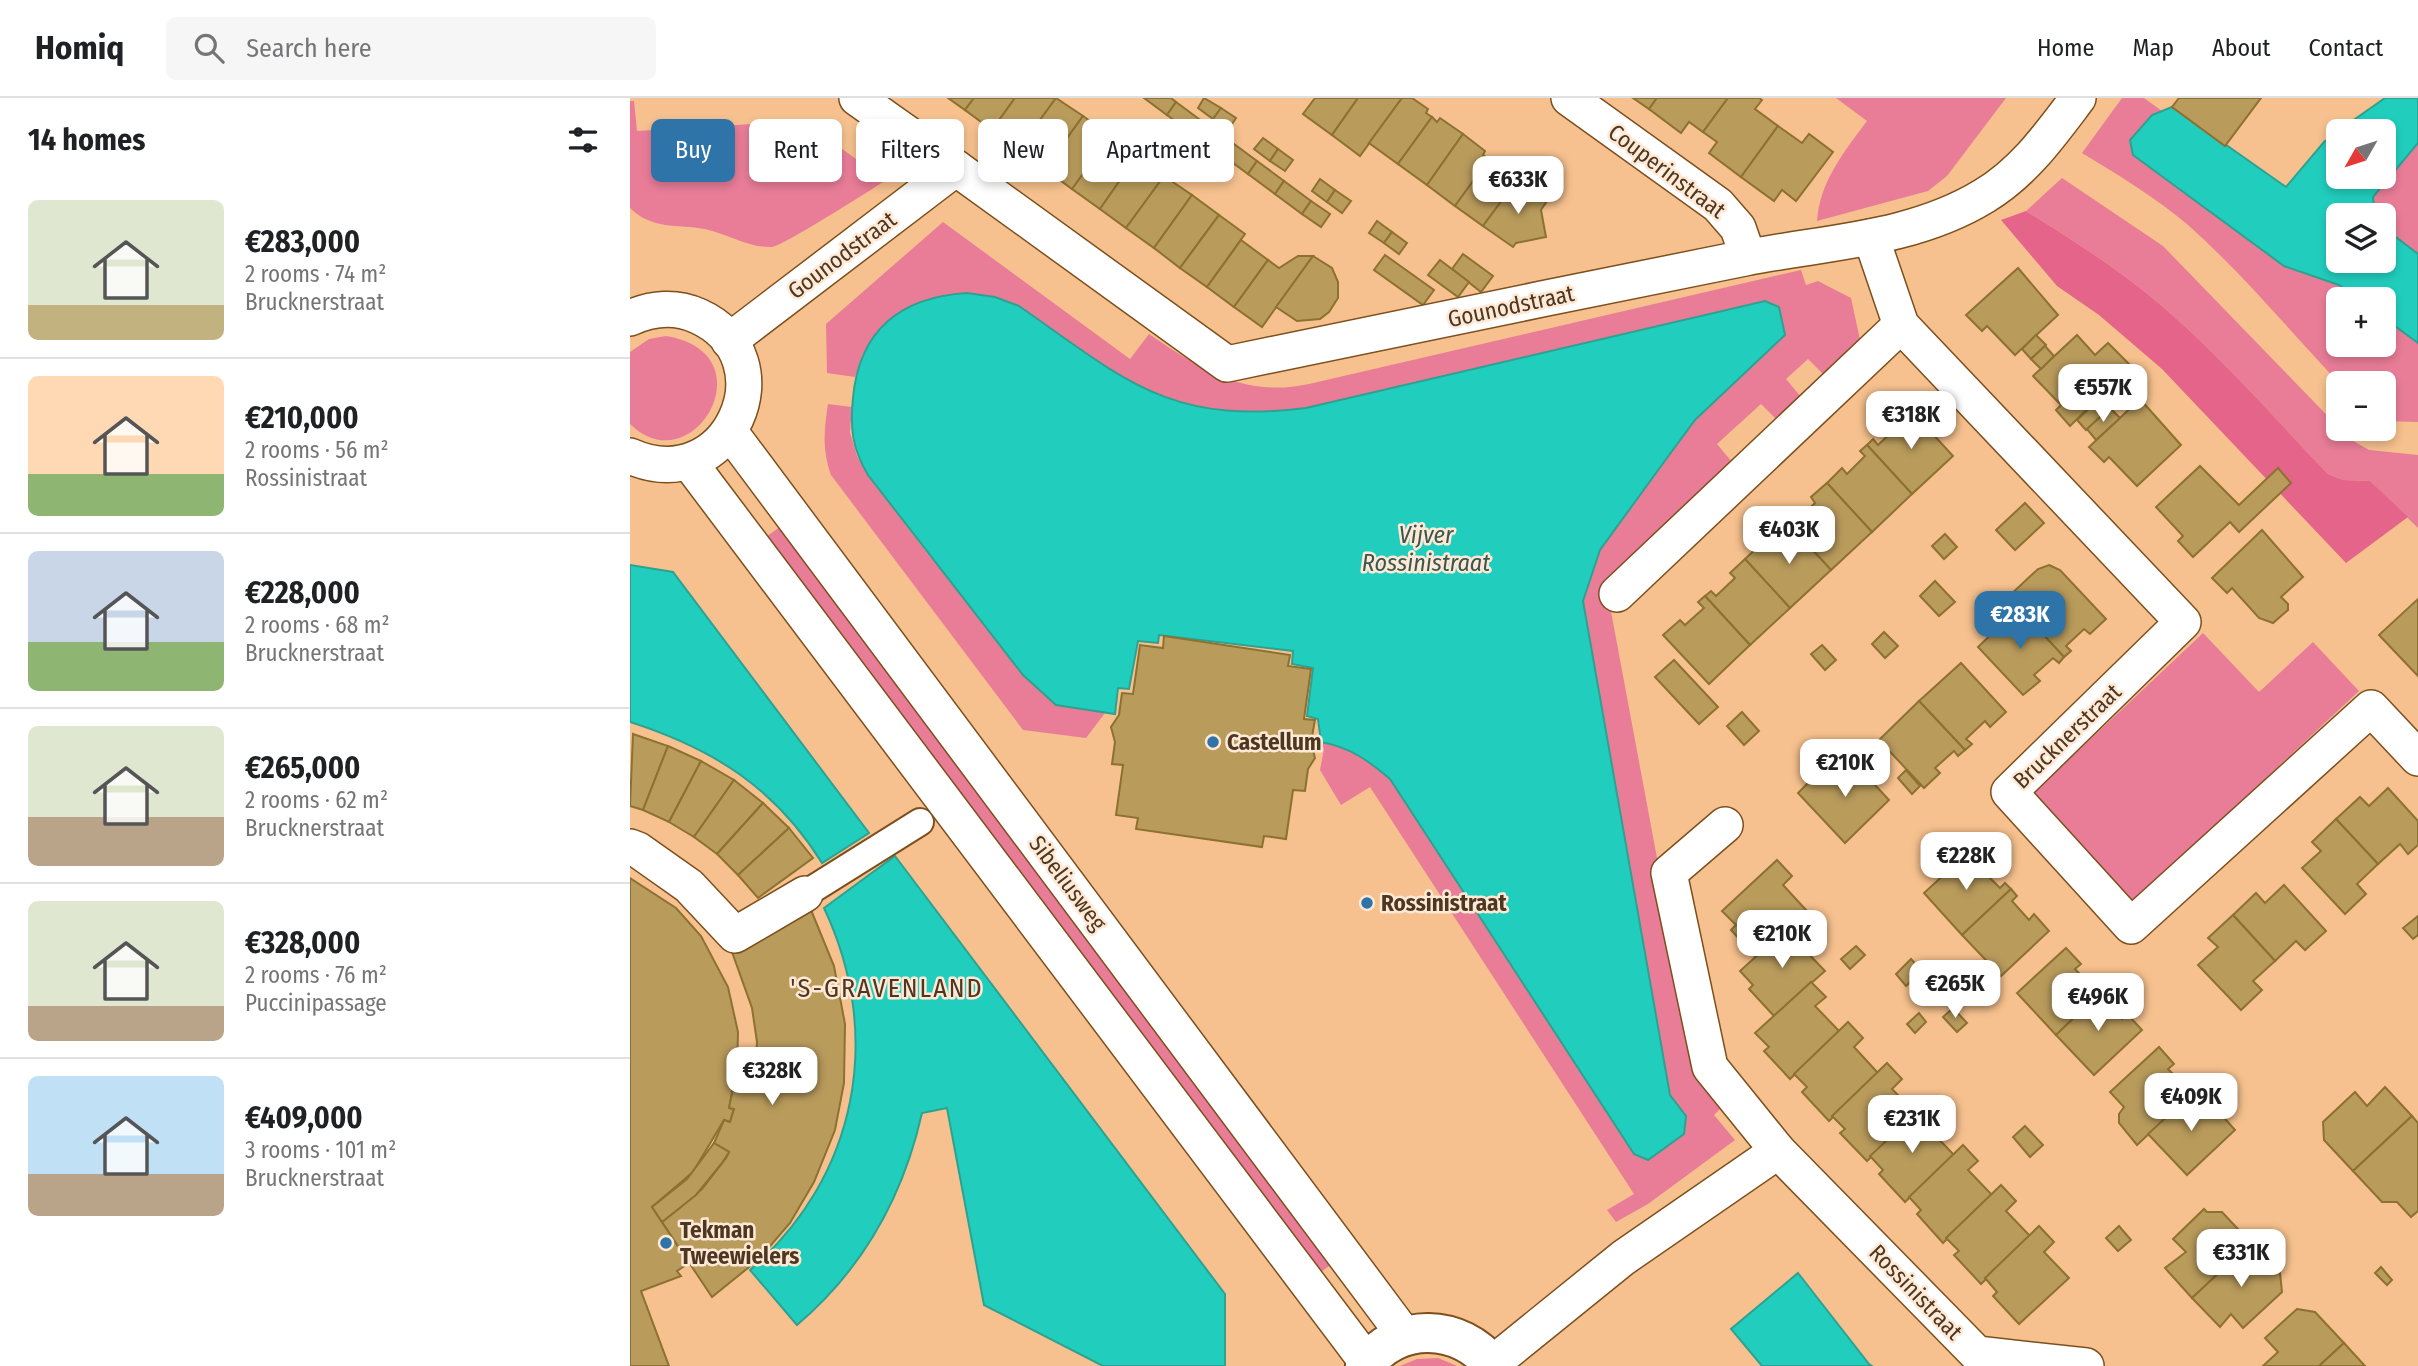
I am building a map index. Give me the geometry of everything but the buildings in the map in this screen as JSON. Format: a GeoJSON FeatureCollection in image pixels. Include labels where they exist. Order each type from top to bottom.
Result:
{"type":"FeatureCollection","features":[{"type":"Feature","properties":{"kind":"street","name":"Gounodstraat"},"geometry":{"type":"LineString","coordinates":[[857,98],[887,119]]}},
{"type":"Feature","properties":{"kind":"street","name":"Couperinstraat"},"geometry":{"type":"LineString","coordinates":[[1569,98],[1718,205],[1738,228],[1748,257]]}},
{"type":"Feature","properties":{"kind":"street","name":"Gounodstraat"},"geometry":{"type":"LineString","coordinates":[[964,174],[1227,364],[1748,257],[1871,237],[1939,218],[1983,197],[2018,172],[2078,98]]}},
{"type":"Feature","properties":{"kind":"street","name":"Gounodstraat"},"geometry":{"type":"LineString","coordinates":[[729,341],[938,182]]}},
{"type":"Feature","properties":{"kind":"street","name":"Brucknerstraat"},"geometry":{"type":"LineString","coordinates":[[1871,237],[1901,325],[2183,622],[2008,792],[2132,926],[2371,708],[2418,758]]}},
{"type":"Feature","properties":{"kind":"street"},"geometry":{"type":"LineString","coordinates":[[630,456],[658,465],[689,462],[708,453],[730,432],[741,410],[744,385],[739,361],[721,332],[696,315],[678,310],[636,307]]}},
{"type":"Feature","properties":{"kind":"street"},"geometry":{"type":"LineString","coordinates":[[1617,594],[1901,325]]}},
{"type":"Feature","properties":{"kind":"street","name":"Sibeliusweg"},"geometry":{"type":"LineString","coordinates":[[730,432],[1405,1336]]}},
{"type":"Feature","properties":{"kind":"street"},"geometry":{"type":"LineString","coordinates":[[689,462],[1366,1364],[1389,1343],[1405,1336],[1437,1333],[1461,1339],[1493,1365],[1623,1258],[1778,1151]]}},
{"type":"Feature","properties":{"kind":"street"},"geometry":{"type":"LineString","coordinates":[[630,848],[638,850],[689,886],[734,935],[920,822]]}},
{"type":"Feature","properties":{"kind":"street","name":"Rossinistraat"},"geometry":{"type":"LineString","coordinates":[[1725,825],[1669,873],[1710,1067],[1778,1151],[1977,1354],[2086,1366]]}},
{"type":"Feature","properties":{"kind":"shaded area"},"geometry":{"type":"Polygon","coordinates":[[[1836,98],[2006,98],[1947,176],[1928,191],[1817,221],[1828,180],[1867,121],[1836,98]]]}},
{"type":"Feature","properties":{"kind":"shaded area"},"geometry":{"type":"Polygon","coordinates":[[[2122,98],[2144,98],[2162,111],[2152,115],[2284,266],[2340,287],[2326,287],[2326,357],[2396,357],[2396,327],[2418,343],[2418,422],[2396,421],[2396,371],[2328,371],[2246,282],[2188,225],[2123,178],[2082,153],[2122,98]]]}},
{"type":"Feature","properties":{"kind":"shaded area"},"geometry":{"type":"Polygon","coordinates":[[[630,101],[634,101],[637,131],[651,130],[651,182],[735,182],[735,125],[749,124],[749,182],[842,182],[842,149],[856,159],[856,182],[883,182],[816,224],[772,247],[755,245],[705,229],[656,223],[630,208],[630,101]]]}},
{"type":"Feature","properties":{"kind":"shaded area"},"geometry":{"type":"Polygon","coordinates":[[[2418,143],[2418,254],[2396,237],[2396,203],[2374,203],[2373,197],[2380,189],[2396,189],[2396,169],[2418,143]]]}},
{"type":"Feature","properties":{"kind":"shaded area"},"geometry":{"type":"Polygon","coordinates":[[[2062,178],[2163,246],[2326,414],[2326,441],[2353,441],[2369,450],[2418,455],[2418,528],[2370,481],[2343,480],[2328,474],[2227,367],[2162,306],[2079,244],[2026,211],[2062,178]]]}},
{"type":"Feature","properties":{"kind":"shaded area"},"geometry":{"type":"Polygon","coordinates":[[[2026,211],[2079,244],[2162,306],[2227,367],[2328,474],[2343,480],[2370,481],[2408,517],[2346,563],[2162,369],[2099,315],[2057,286],[2001,220],[2026,211]]]}},
{"type":"Feature","properties":{"kind":"shaded area"},"geometry":{"type":"Polygon","coordinates":[[[943,222],[1130,359],[1149,334],[1205,369],[1243,384],[1263,387],[1309,384],[1801,270],[1806,285],[1818,281],[1851,298],[1862,349],[1830,381],[1808,359],[1786,379],[1806,403],[1783,426],[1761,404],[1717,444],[1737,468],[1607,590],[1696,1067],[1725,1104],[1714,1115],[1735,1140],[1648,1204],[1616,1222],[1607,1210],[1634,1194],[1370,787],[1341,805],[1320,770],[1324,749],[1321,742],[1358,755],[1390,779],[1634,1153],[1648,1160],[1684,1134],[1686,1116],[1670,1095],[1583,601],[1600,550],[1695,420],[1785,335],[1779,307],[1765,301],[1306,408],[1259,412],[1218,410],[1183,403],[1151,391],[1089,356],[1019,306],[995,297],[863,353],[855,377],[827,373],[826,324],[943,222]]]}},
{"type":"Feature","properties":{"kind":"shaded area"},"geometry":{"type":"Polygon","coordinates":[[[666,336],[697,347],[713,366],[717,388],[711,410],[696,428],[677,439],[654,439],[630,424],[630,352],[649,339],[666,336]]]}},
{"type":"Feature","properties":{"kind":"shaded area"},"geometry":{"type":"Polygon","coordinates":[[[828,404],[852,407],[850,432],[857,456],[868,475],[927,553],[1056,705],[1105,713],[1086,738],[1023,730],[831,475],[825,440],[828,404]]]}},
{"type":"Feature","properties":{"kind":"shaded area"},"geometry":{"type":"Polygon","coordinates":[[[784,524],[1336,1261],[1314,1277],[763,539],[784,524]]]}},
{"type":"Feature","properties":{"kind":"shaded area"},"geometry":{"type":"Polygon","coordinates":[[[2203,633],[2259,692],[2313,642],[2359,691],[2129,906],[2028,798],[2203,633]]]}},
{"type":"Feature","properties":{"kind":"shaded area"},"geometry":{"type":"Polygon","coordinates":[[[1438,1358],[1457,1366],[1400,1366],[1417,1359],[1438,1358]]]}},
{"type":"Feature","properties":{"kind":"water"},"geometry":{"type":"Polygon","coordinates":[[[2385,98],[2418,98],[2418,143],[2396,169],[2396,119],[2355,119],[2385,98]]]}},
{"type":"Feature","properties":{"kind":"water"},"geometry":{"type":"Polygon","coordinates":[[[2172,107],[2286,187],[2326,140],[2326,189],[2380,189],[2373,197],[2374,203],[2326,203],[2326,273],[2396,273],[2396,237],[2418,254],[2418,343],[2396,327],[2396,287],[2342,287],[2284,266],[2133,155],[2130,140],[2152,115],[2172,107]]]}},
{"type":"Feature","properties":{"kind":"water","name":"Vijver Rossinistraat"},"geometry":{"type":"Polygon","coordinates":[[[967,293],[995,297],[1019,306],[1089,356],[1151,391],[1183,403],[1218,410],[1259,412],[1306,408],[1765,301],[1779,307],[1785,335],[1695,420],[1600,550],[1583,601],[1670,1095],[1686,1116],[1684,1134],[1648,1160],[1634,1154],[1390,779],[1358,755],[1321,742],[1318,719],[1307,716],[1313,668],[1292,664],[1293,651],[1159,635],[1158,643],[1138,641],[1129,689],[1118,688],[1115,714],[1056,705],[1023,675],[868,475],[858,456],[853,438],[852,409],[857,374],[864,353],[874,336],[904,310],[943,296],[967,293]]]}},
{"type":"Feature","properties":{"kind":"water"},"geometry":{"type":"Polygon","coordinates":[[[630,565],[673,572],[869,833],[822,863],[784,813],[740,774],[689,745],[630,722],[630,565]]]}},
{"type":"Feature","properties":{"kind":"water"},"geometry":{"type":"Polygon","coordinates":[[[895,856],[1225,1294],[1225,1366],[1103,1366],[984,1305],[947,1108],[922,1113],[904,1174],[877,1230],[842,1280],[797,1325],[750,1270],[787,1233],[816,1192],[837,1148],[850,1102],[855,1054],[853,1005],[842,956],[824,908],[895,856]]]}},
{"type":"Feature","properties":{"kind":"water"},"geometry":{"type":"Polygon","coordinates":[[[1798,1273],[1872,1366],[1762,1366],[1731,1329],[1798,1273]]]}},
{"type":"Feature","properties":{"kind":"place","name":"Castellum"},"geometry":{"type":"Point","coordinates":[1213,742]}},
{"type":"Feature","properties":{"kind":"place","name":"Rossinistraat"},"geometry":{"type":"Point","coordinates":[1367,903]}},
{"type":"Feature","properties":{"kind":"place","name":"Tekman Tweewielers"},"geometry":{"type":"Point","coordinates":[666,1243]}},
{"type":"Feature","properties":{"kind":"district","name":"'S-GRAVENLAND"},"geometry":{"type":"Point","coordinates":[887,988]}}]}
